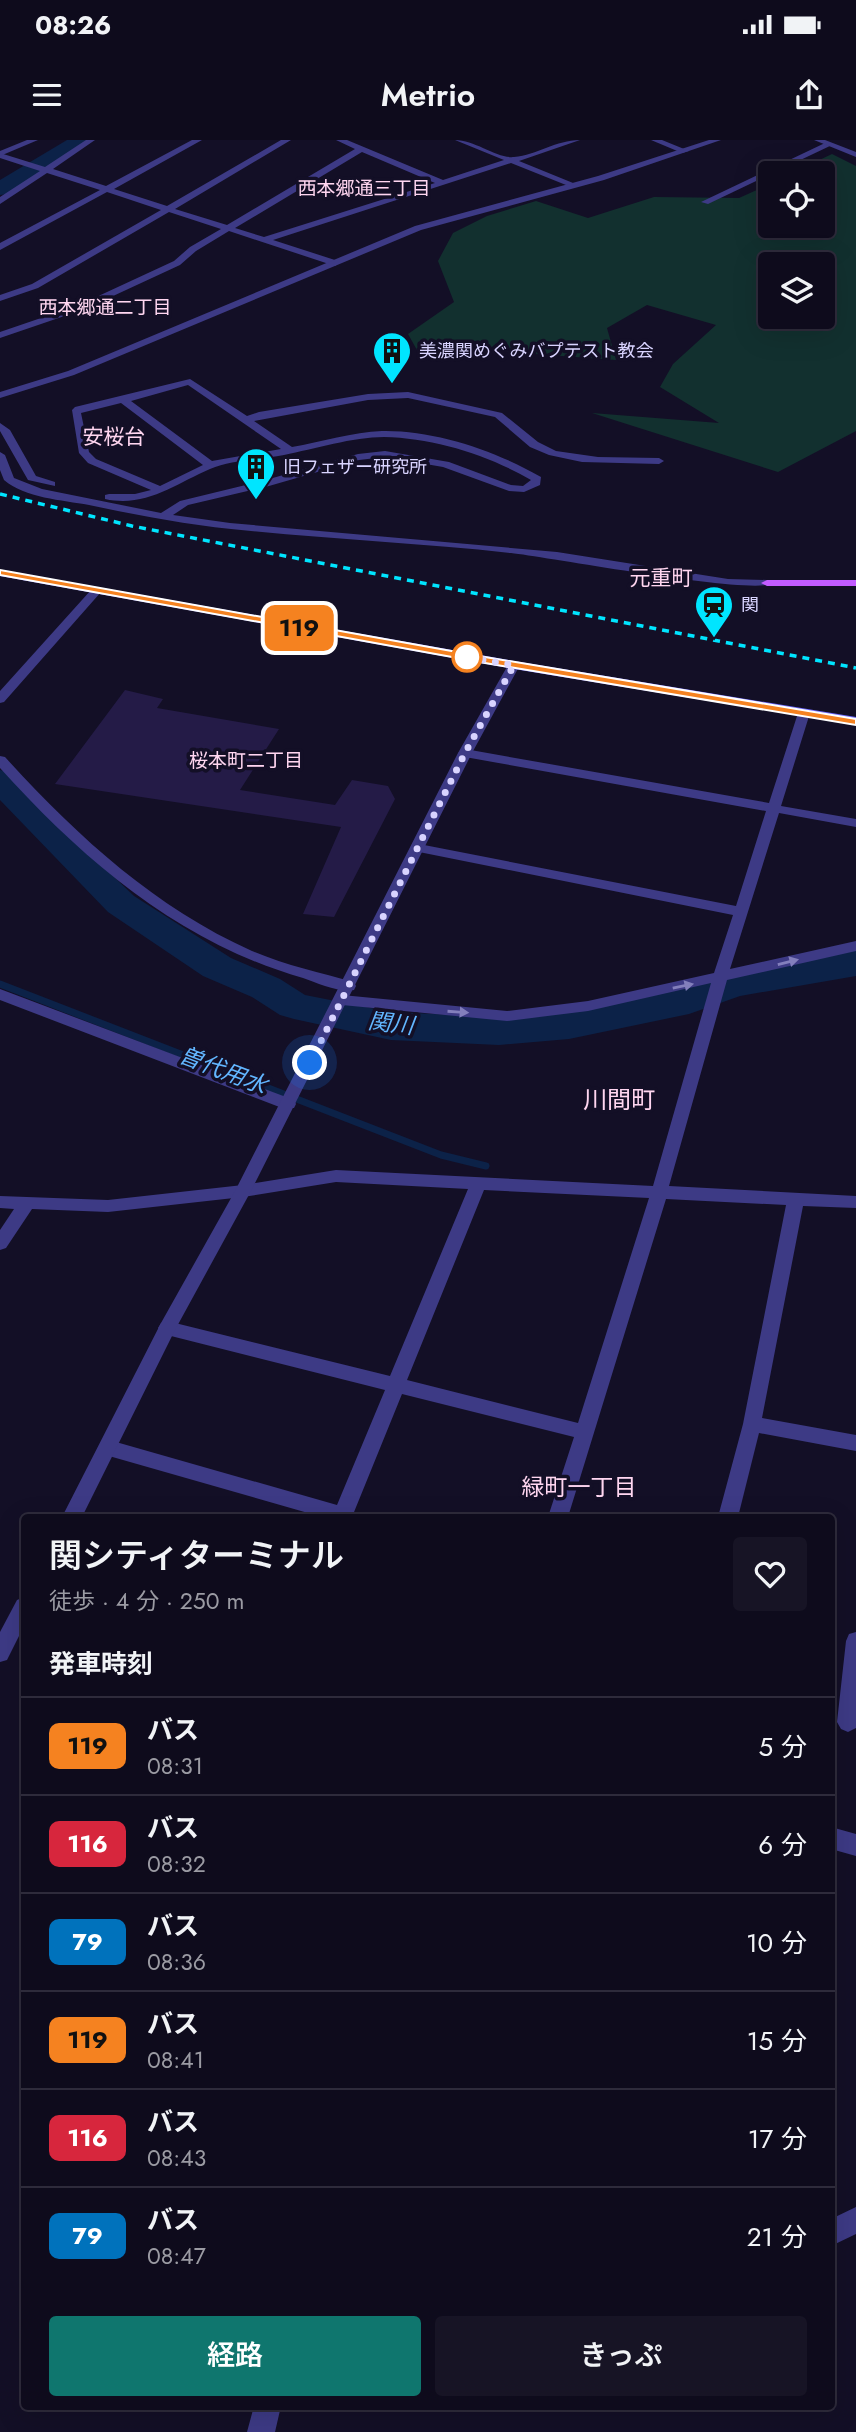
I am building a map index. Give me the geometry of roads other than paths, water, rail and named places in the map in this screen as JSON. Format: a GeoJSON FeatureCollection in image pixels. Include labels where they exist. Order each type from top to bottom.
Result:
{"type":"FeatureCollection","features":[{"type":"Feature","properties":{"kind":"main road"},"geometry":{"type":"LineString","coordinates":[[0,573],[514,665],[856,722]]}},
{"type":"Feature","properties":{"kind":"main road"},"geometry":{"type":"LineString","coordinates":[[767,583],[856,583]]}},
{"type":"Feature","properties":{"kind":"street"},"geometry":{"type":"LineString","coordinates":[[0,154],[34,140]]}},
{"type":"Feature","properties":{"kind":"street"},"geometry":{"type":"LineString","coordinates":[[0,201],[91,140]]}},
{"type":"Feature","properties":{"kind":"street"},"geometry":{"type":"LineString","coordinates":[[0,247],[198,140]]}},
{"type":"Feature","properties":{"kind":"street"},"geometry":{"type":"LineString","coordinates":[[0,298],[35,286],[287,140]]}},
{"type":"Feature","properties":{"kind":"street"},"geometry":{"type":"LineString","coordinates":[[340,140],[443,183]]}},
{"type":"Feature","properties":{"kind":"street"},"geometry":{"type":"LineString","coordinates":[[459,140],[574,185]]}},
{"type":"Feature","properties":{"kind":"street"},"geometry":{"type":"LineString","coordinates":[[264,240],[576,140]]}},
{"type":"Feature","properties":{"kind":"street"},"geometry":{"type":"LineString","coordinates":[[655,140],[685,151]]}},
{"type":"Feature","properties":{"kind":"street"},"geometry":{"type":"LineString","coordinates":[[0,395],[71,373],[418,229],[574,185],[717,140]]}},
{"type":"Feature","properties":{"kind":"street"},"geometry":{"type":"LineString","coordinates":[[818,140],[856,155]]}},
{"type":"Feature","properties":{"kind":"street"},"geometry":{"type":"LineString","coordinates":[[705,202],[828,145]]}},
{"type":"Feature","properties":{"kind":"street"},"geometry":{"type":"LineString","coordinates":[[0,335],[82,307],[177,263],[193,250],[361,149]]}},
{"type":"Feature","properties":{"kind":"street"},"geometry":{"type":"LineString","coordinates":[[0,154],[335,263]]}},
{"type":"Feature","properties":{"kind":"street"},"geometry":{"type":"LineString","coordinates":[[160,490],[92,461],[84,453],[76,412],[79,409],[190,382],[290,450]]}},
{"type":"Feature","properties":{"kind":"street"},"geometry":{"type":"LineString","coordinates":[[247,420],[259,415],[368,397],[408,395],[498,415],[511,423],[522,436],[540,448],[558,455],[659,461]]}},
{"type":"Feature","properties":{"kind":"street"},"geometry":{"type":"LineString","coordinates":[[123,400],[211,465]]}},
{"type":"Feature","properties":{"kind":"street"},"geometry":{"type":"LineString","coordinates":[[0,426],[5,430],[32,478],[78,493],[111,498],[150,496],[211,465],[381,434],[435,440],[520,468],[537,479],[535,485],[524,489],[509,488],[445,464],[386,454],[358,457],[265,484],[184,503],[163,517]]}},
{"type":"Feature","properties":{"kind":"street"},"geometry":{"type":"LineString","coordinates":[[0,455],[9,480],[20,486],[163,517],[230,526],[498,548],[728,582],[767,583]]}},
{"type":"Feature","properties":{"kind":"street"},"geometry":{"type":"LineString","coordinates":[[0,699],[95,592]]}},
{"type":"Feature","properties":{"kind":"street"},"geometry":{"type":"LineString","coordinates":[[74,1514],[110,1448],[167,1328],[288,1104],[419,849],[465,753],[514,665]]}},
{"type":"Feature","properties":{"kind":"street"},"geometry":{"type":"LineString","coordinates":[[559,1514],[646,1239],[657,1190],[708,1016],[722,979],[804,713]]}},
{"type":"Feature","properties":{"kind":"street"},"geometry":{"type":"LineString","coordinates":[[465,753],[856,823]]}},
{"type":"Feature","properties":{"kind":"street"},"geometry":{"type":"LineString","coordinates":[[0,760],[39,804],[98,857],[183,921],[247,954],[301,973],[345,993],[417,1009],[508,1016],[588,1006],[722,979],[856,946]]}},
{"type":"Feature","properties":{"kind":"street"},"geometry":{"type":"LineString","coordinates":[[419,849],[741,912]]}},
{"type":"Feature","properties":{"kind":"street"},"geometry":{"type":"LineString","coordinates":[[0,994],[288,1104]]}},
{"type":"Feature","properties":{"kind":"street"},"geometry":{"type":"LineString","coordinates":[[0,1202],[108,1206],[243,1191],[336,1176],[856,1202]]}},
{"type":"Feature","properties":{"kind":"street"},"geometry":{"type":"LineString","coordinates":[[344,1514],[479,1182]]}},
{"type":"Feature","properties":{"kind":"street"},"geometry":{"type":"LineString","coordinates":[[729,1514],[752,1424],[796,1197]]}},
{"type":"Feature","properties":{"kind":"street"},"geometry":{"type":"LineString","coordinates":[[0,1243],[26,1205]]}},
{"type":"Feature","properties":{"kind":"street"},"geometry":{"type":"LineString","coordinates":[[167,1328],[584,1432]]}},
{"type":"Feature","properties":{"kind":"street"},"geometry":{"type":"LineString","coordinates":[[752,1424],[856,1443]]}},
{"type":"Feature","properties":{"kind":"street"},"geometry":{"type":"LineString","coordinates":[[110,1448],[336,1514]]}},
{"type":"Feature","properties":{"kind":"street"},"geometry":{"type":"LineString","coordinates":[[2,1646],[21,1611]]}},
{"type":"Feature","properties":{"kind":"street"},"geometry":{"type":"LineString","coordinates":[[845,1722],[856,1641]]}},
{"type":"Feature","properties":{"kind":"street"},"geometry":{"type":"LineString","coordinates":[[835,1839],[856,1845]]}},
{"type":"Feature","properties":{"kind":"street"},"geometry":{"type":"LineString","coordinates":[[835,2231],[856,2220]]}},
{"type":"Feature","properties":{"kind":"street"},"geometry":{"type":"LineString","coordinates":[[261,2432],[267,2410]]}},
{"type":"Feature","properties":{"kind":"waterway","name":"関川"},"geometry":{"type":"LineString","coordinates":[[0,189],[82,140]]}},
{"type":"Feature","properties":{"kind":"waterway","name":"関川"},"geometry":{"type":"LineString","coordinates":[[0,780],[80,865],[121,904],[217,967],[266,988],[294,1006],[391,1026],[499,1031],[569,1025],[689,1001],[732,984],[856,963]]}},
{"type":"Feature","properties":{"kind":"waterway","name":"曽代用水"},"geometry":{"type":"LineString","coordinates":[[0,984],[441,1155],[486,1166]]}},
{"type":"Feature","properties":{"kind":"railway"},"geometry":{"type":"LineString","coordinates":[[0,494],[132,526],[856,668]]}},
{"type":"Feature","properties":{"kind":"place","name":"美濃関めぐみバプテスト教会"},"geometry":{"type":"Point","coordinates":[392,385]}},
{"type":"Feature","properties":{"kind":"place","name":"旧フェザー研究所"},"geometry":{"type":"Point","coordinates":[256,501]}},
{"type":"Feature","properties":{"kind":"place","name":"関"},"geometry":{"type":"Point","coordinates":[714,639]}},
{"type":"Feature","properties":{"kind":"district","name":"西本郷通三丁目"},"geometry":{"type":"Point","coordinates":[364,188]}},
{"type":"Feature","properties":{"kind":"district","name":"西本郷通二丁目"},"geometry":{"type":"Point","coordinates":[105,307]}},
{"type":"Feature","properties":{"kind":"district","name":"安桜台"},"geometry":{"type":"Point","coordinates":[114,437]}},
{"type":"Feature","properties":{"kind":"district","name":"元重町"},"geometry":{"type":"Point","coordinates":[661,578]}},
{"type":"Feature","properties":{"kind":"district","name":"桜本町二丁目"},"geometry":{"type":"Point","coordinates":[246,760]}},
{"type":"Feature","properties":{"kind":"district","name":"川間町"},"geometry":{"type":"Point","coordinates":[619,1099]}},
{"type":"Feature","properties":{"kind":"district","name":"緑町一丁目"},"geometry":{"type":"Point","coordinates":[579,1487]}}]}
